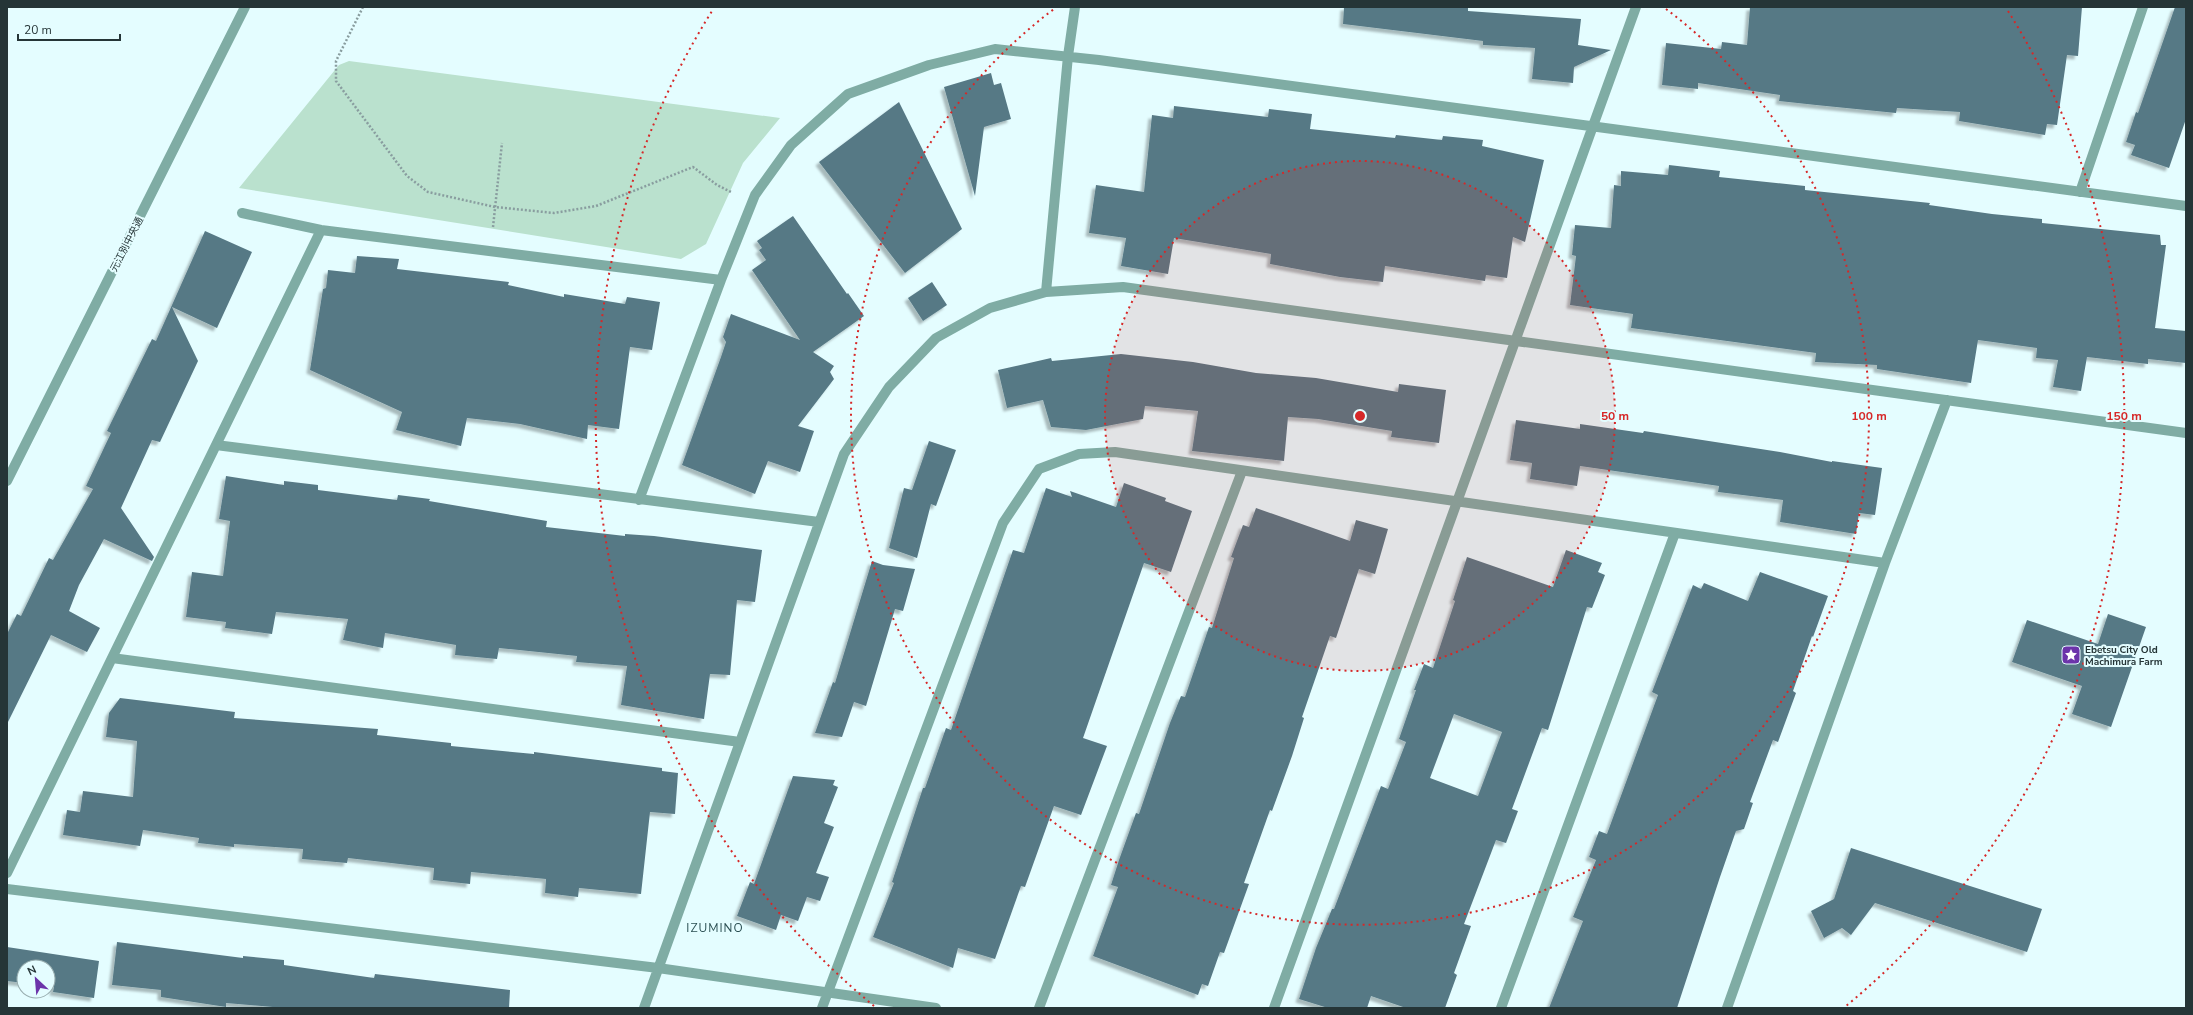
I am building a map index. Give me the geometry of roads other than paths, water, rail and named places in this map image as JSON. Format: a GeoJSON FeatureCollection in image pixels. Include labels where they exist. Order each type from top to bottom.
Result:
{"type":"FeatureCollection","features":[{"type":"Feature","properties":{"kind":"street","name":"元江別中央通"},"geometry":{"type":"LineString","coordinates":[[7,481],[245,7]]}},
{"type":"Feature","properties":{"kind":"street"},"geometry":{"type":"LineString","coordinates":[[1046,292],[1068,56],[1075,7]]}},
{"type":"Feature","properties":{"kind":"street"},"geometry":{"type":"LineString","coordinates":[[1274,1008],[1458,502],[1591,126],[1636,7]]}},
{"type":"Feature","properties":{"kind":"street"},"geometry":{"type":"LineString","coordinates":[[2080,192],[2143,7]]}},
{"type":"Feature","properties":{"kind":"street"},"geometry":{"type":"LineString","coordinates":[[639,500],[720,280],[755,195],[791,145],[848,94],[929,65],[995,49],[1068,56],[2186,206]]}},
{"type":"Feature","properties":{"kind":"street"},"geometry":{"type":"LineString","coordinates":[[242,213],[321,230],[720,280]]}},
{"type":"Feature","properties":{"kind":"street"},"geometry":{"type":"LineString","coordinates":[[7,873],[321,230]]}},
{"type":"Feature","properties":{"kind":"street"},"geometry":{"type":"LineString","coordinates":[[644,1008],[844,454],[889,387],[936,338],[990,308],[1046,292],[1123,287],[2186,433]]}},
{"type":"Feature","properties":{"kind":"street"},"geometry":{"type":"LineString","coordinates":[[1727,1008],[1885,563],[1947,400]]}},
{"type":"Feature","properties":{"kind":"street"},"geometry":{"type":"LineString","coordinates":[[216,445],[819,522]]}},
{"type":"Feature","properties":{"kind":"street"},"geometry":{"type":"LineString","coordinates":[[822,1008],[1004,522],[1039,469],[1079,454],[1115,452],[1885,563]]}},
{"type":"Feature","properties":{"kind":"street"},"geometry":{"type":"LineString","coordinates":[[1039,1008],[1242,471]]}},
{"type":"Feature","properties":{"kind":"street"},"geometry":{"type":"LineString","coordinates":[[1501,1008],[1675,533]]}},
{"type":"Feature","properties":{"kind":"street"},"geometry":{"type":"LineString","coordinates":[[112,658],[740,742]]}},
{"type":"Feature","properties":{"kind":"street"},"geometry":{"type":"LineString","coordinates":[[7,889],[658,968],[936,1008]]}},
{"type":"Feature","properties":{"kind":"place","name":"Ebetsu City Old Machimura Farm"},"geometry":{"type":"Point","coordinates":[2071,655]}},
{"type":"Feature","properties":{"kind":"district","name":"IZUMINO"},"geometry":{"type":"Point","coordinates":[715,928]}}]}
